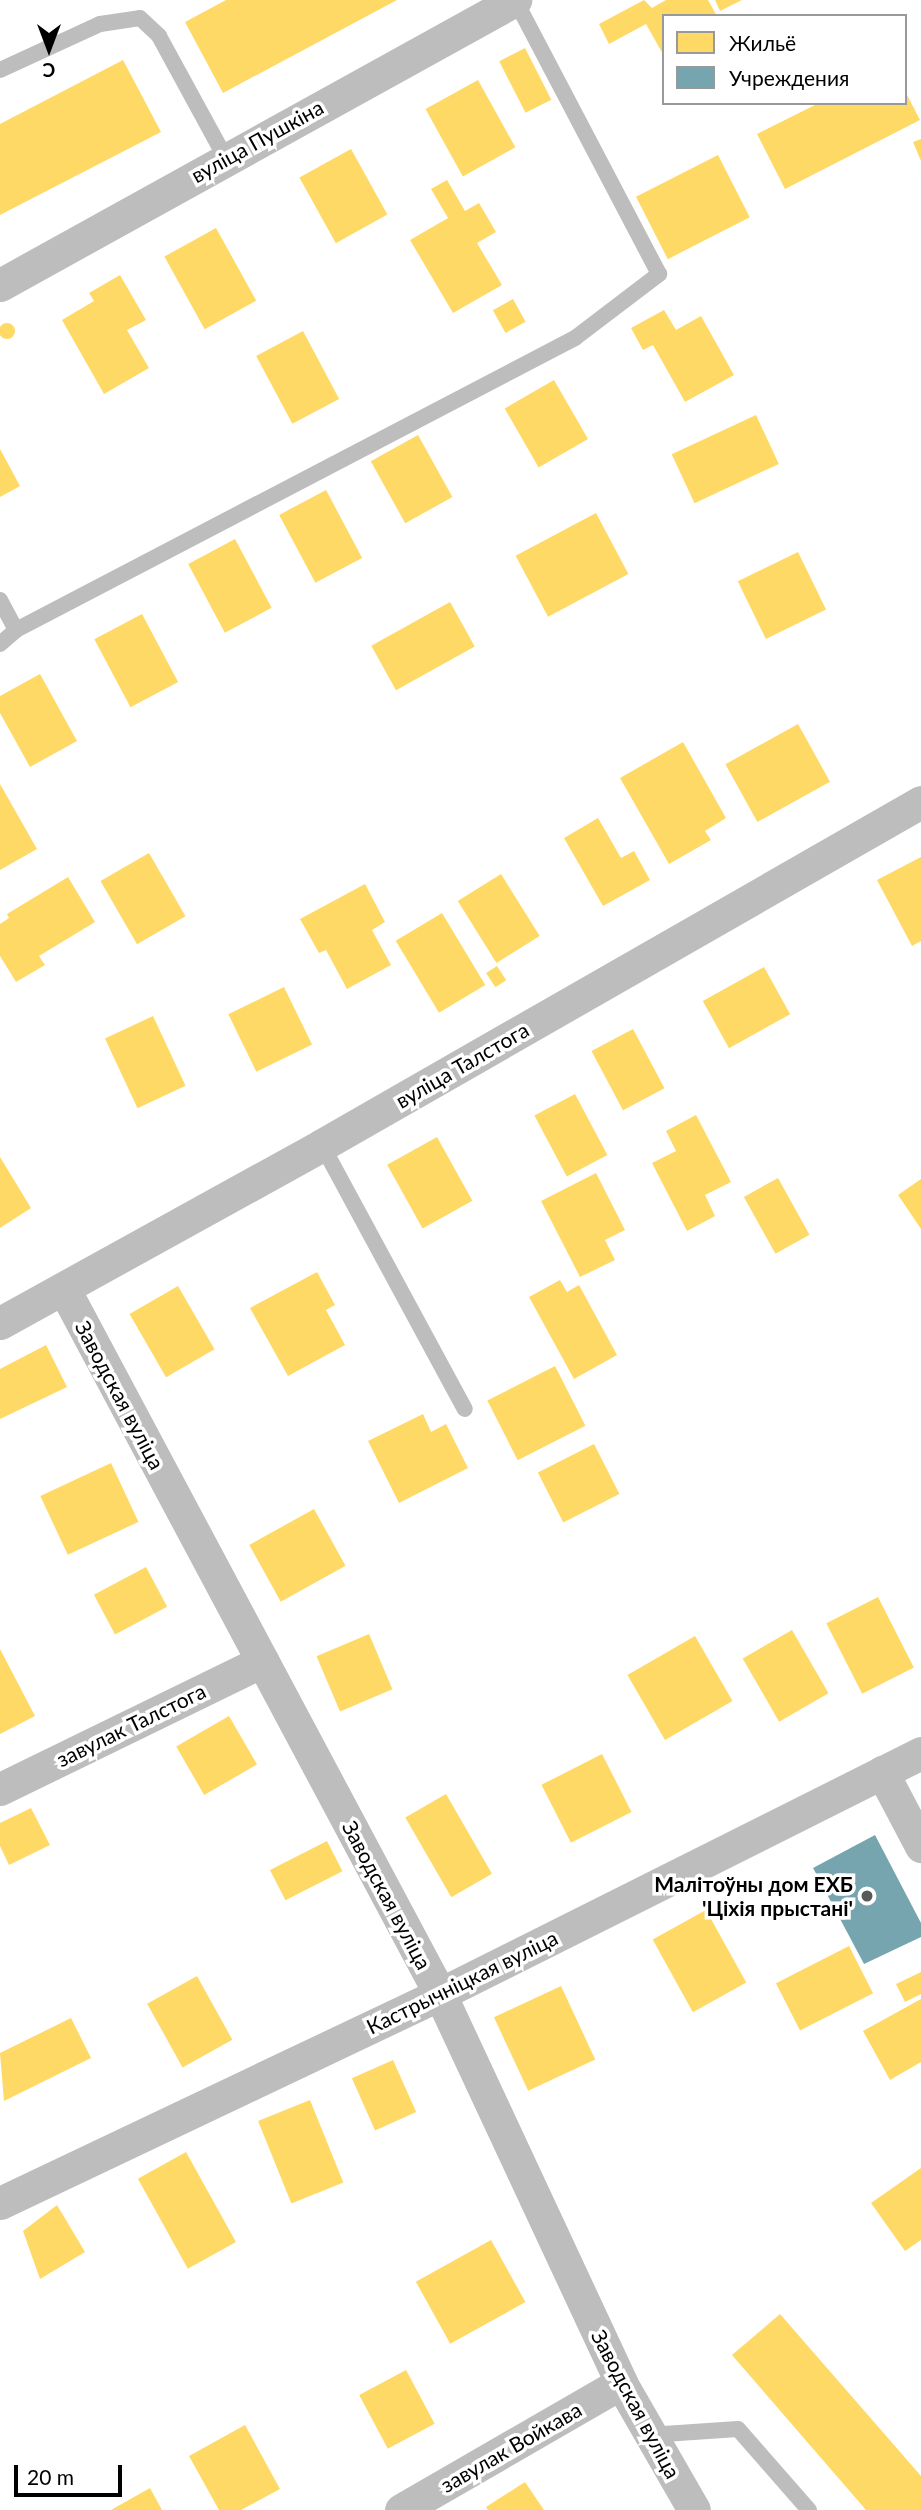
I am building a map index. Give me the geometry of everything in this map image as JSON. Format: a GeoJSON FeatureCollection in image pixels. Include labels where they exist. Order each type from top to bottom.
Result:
{"type":"FeatureCollection","features":[{"type":"Feature","properties":{"kind":"street","name":"вуліца Пушкіна"},"geometry":{"type":"LineString","coordinates":[[0,285],[225,157],[515,0]]}},
{"type":"Feature","properties":{"kind":"street","name":"вуліца Талстога"},"geometry":{"type":"LineString","coordinates":[[0,1323],[322,1145],[921,802]]}},
{"type":"Feature","properties":{"kind":"street","name":"Заводская вуліца"},"geometry":{"type":"LineString","coordinates":[[64,1289],[440,1994],[621,2383],[694,2510]]}},
{"type":"Feature","properties":{"kind":"street","name":"завулак Талстога"},"geometry":{"type":"LineString","coordinates":[[0,1789],[262,1661]]}},
{"type":"Feature","properties":{"kind":"street","name":"Кастрычніцкая вуліца"},"geometry":{"type":"LineString","coordinates":[[0,2203],[440,1994],[921,1753]]}},
{"type":"Feature","properties":{"kind":"street"},"geometry":{"type":"LineString","coordinates":[[882,1772],[921,1846]]}},
{"type":"Feature","properties":{"kind":"street","name":"завулак Войкава"},"geometry":{"type":"LineString","coordinates":[[401,2510],[621,2383]]}},
{"type":"Feature","properties":{"kind":"lane"},"geometry":{"type":"LineString","coordinates":[[0,644],[16,630],[575,338],[659,274],[515,0]]}},
{"type":"Feature","properties":{"kind":"lane"},"geometry":{"type":"LineString","coordinates":[[0,70],[100,23],[140,18],[159,36],[225,157]]}},
{"type":"Feature","properties":{"kind":"lane"},"geometry":{"type":"LineString","coordinates":[[0,600],[16,630]]}},
{"type":"Feature","properties":{"kind":"lane"},"geometry":{"type":"LineString","coordinates":[[322,1145],[465,1409]]}},
{"type":"Feature","properties":{"kind":"lane"},"geometry":{"type":"LineString","coordinates":[[649,2435],[738,2429],[809,2510]]}},
{"type":"Feature","properties":{"kind":"building: Жильё"},"geometry":{"type":"Polygon","coordinates":[[[226,0],[397,0],[223,93],[185,22],[226,0]]]}},
{"type":"Feature","properties":{"kind":"building: Жильё"},"geometry":{"type":"Polygon","coordinates":[[[644,0],[652,8],[666,0],[708,0],[716,14],[662,14],[662,52],[646,24],[609,44],[599,24],[644,0]]]}},
{"type":"Feature","properties":{"kind":"building: Жильё"},"geometry":{"type":"Polygon","coordinates":[[[715,0],[742,0],[720,11],[715,0]]]}},
{"type":"Feature","properties":{"kind":"building: Жильё"},"geometry":{"type":"Polygon","coordinates":[[[525,48],[551,100],[525,113],[499,61],[525,48]]]}},
{"type":"Feature","properties":{"kind":"building: Жильё"},"geometry":{"type":"Polygon","coordinates":[[[123,60],[161,132],[0,215],[0,124],[123,60]]]}},
{"type":"Feature","properties":{"kind":"building: Жильё"},"geometry":{"type":"Polygon","coordinates":[[[478,80],[515,147],[463,176],[426,109],[478,80]]]}},
{"type":"Feature","properties":{"kind":"building: Жильё"},"geometry":{"type":"Polygon","coordinates":[[[907,95],[920,120],[785,189],[757,134],[815,105],[907,105],[907,95]]]}},
{"type":"Feature","properties":{"kind":"building: Жильё"},"geometry":{"type":"Polygon","coordinates":[[[921,139],[921,161],[913,142],[921,139]]]}},
{"type":"Feature","properties":{"kind":"building: Жильё"},"geometry":{"type":"Polygon","coordinates":[[[351,149],[387,215],[336,243],[299,178],[351,149]]]}},
{"type":"Feature","properties":{"kind":"building: Жильё"},"geometry":{"type":"Polygon","coordinates":[[[718,155],[750,217],[668,259],[636,197],[718,155]]]}},
{"type":"Feature","properties":{"kind":"building: Жильё"},"geometry":{"type":"Polygon","coordinates":[[[447,180],[465,211],[479,203],[496,232],[477,243],[502,285],[453,313],[410,240],[448,218],[431,189],[447,180]]]}},
{"type":"Feature","properties":{"kind":"building: Жильё"},"geometry":{"type":"Polygon","coordinates":[[[216,228],[256,301],[205,329],[164,257],[216,228]]]}},
{"type":"Feature","properties":{"kind":"building: Жильё"},"geometry":{"type":"Polygon","coordinates":[[[120,275],[146,320],[127,330],[149,368],[104,394],[62,320],[94,301],[89,293],[120,275]]]}},
{"type":"Feature","properties":{"kind":"building: Жильё"},"geometry":{"type":"Polygon","coordinates":[[[513,299],[526,322],[505,333],[493,310],[513,299]]]}},
{"type":"Feature","properties":{"kind":"building: Жильё"},"geometry":{"type":"Polygon","coordinates":[[[664,310],[676,330],[701,316],[734,375],[685,402],[653,345],[643,350],[631,328],[664,310]]]}},
{"type":"Feature","properties":{"kind":"building: Жильё"},"geometry":{"type":"Polygon","coordinates":[[[7,323],[13,325],[13,337],[7,339],[1,337],[-1,331],[1,325],[7,323]]]}},
{"type":"Feature","properties":{"kind":"building: Жильё"},"geometry":{"type":"Polygon","coordinates":[[[303,331],[339,399],[292,424],[256,356],[303,331]]]}},
{"type":"Feature","properties":{"kind":"building: Жильё"},"geometry":{"type":"Polygon","coordinates":[[[554,380],[588,439],[539,467],[505,408],[554,380]]]}},
{"type":"Feature","properties":{"kind":"building: Жильё"},"geometry":{"type":"Polygon","coordinates":[[[756,415],[779,464],[695,503],[672,454],[756,415]]]}},
{"type":"Feature","properties":{"kind":"building: Жильё"},"geometry":{"type":"Polygon","coordinates":[[[418,435],[452,497],[405,523],[371,461],[418,435]]]}},
{"type":"Feature","properties":{"kind":"building: Жильё"},"geometry":{"type":"Polygon","coordinates":[[[0,449],[20,486],[0,497],[0,449]]]}},
{"type":"Feature","properties":{"kind":"building: Жильё"},"geometry":{"type":"Polygon","coordinates":[[[326,490],[362,558],[315,583],[279,515],[326,490]]]}},
{"type":"Feature","properties":{"kind":"building: Жильё"},"geometry":{"type":"Polygon","coordinates":[[[596,513],[628,574],[548,617],[516,556],[596,513]]]}},
{"type":"Feature","properties":{"kind":"building: Жильё"},"geometry":{"type":"Polygon","coordinates":[[[235,539],[272,608],[225,633],[188,564],[235,539]]]}},
{"type":"Feature","properties":{"kind":"building: Жильё"},"geometry":{"type":"Polygon","coordinates":[[[798,552],[826,610],[766,639],[738,581],[798,552]]]}},
{"type":"Feature","properties":{"kind":"building: Жильё"},"geometry":{"type":"Polygon","coordinates":[[[450,602],[475,647],[396,690],[371,646],[450,602]]]}},
{"type":"Feature","properties":{"kind":"building: Жильё"},"geometry":{"type":"Polygon","coordinates":[[[142,614],[178,682],[130,707],[94,639],[142,614]]]}},
{"type":"Feature","properties":{"kind":"building: Жильё"},"geometry":{"type":"Polygon","coordinates":[[[40,674],[77,741],[30,767],[0,713],[0,696],[40,674]]]}},
{"type":"Feature","properties":{"kind":"building: Жильё"},"geometry":{"type":"Polygon","coordinates":[[[798,724],[830,782],[757,822],[725,764],[798,724]]]}},
{"type":"Feature","properties":{"kind":"building: Жильё"},"geometry":{"type":"Polygon","coordinates":[[[683,742],[726,818],[705,831],[711,840],[669,864],[620,778],[683,742]]]}},
{"type":"Feature","properties":{"kind":"building: Жильё"},"geometry":{"type":"Polygon","coordinates":[[[0,784],[37,849],[0,870],[0,784]]]}},
{"type":"Feature","properties":{"kind":"building: Жильё"},"geometry":{"type":"Polygon","coordinates":[[[598,818],[621,858],[634,851],[650,880],[603,906],[564,838],[598,818]]]}},
{"type":"Feature","properties":{"kind":"building: Жильё"},"geometry":{"type":"Polygon","coordinates":[[[149,853],[186,916],[137,944],[101,881],[149,853]]]}},
{"type":"Feature","properties":{"kind":"building: Жильё"},"geometry":{"type":"Polygon","coordinates":[[[921,857],[921,941],[912,946],[877,880],[921,857]]]}},
{"type":"Feature","properties":{"kind":"building: Жильё"},"geometry":{"type":"Polygon","coordinates":[[[501,874],[540,936],[496,963],[458,901],[501,874]]]}},
{"type":"Feature","properties":{"kind":"building: Жильё"},"geometry":{"type":"Polygon","coordinates":[[[68,877],[95,922],[39,956],[45,965],[16,982],[0,956],[0,924],[9,918],[7,914],[68,877]]]}},
{"type":"Feature","properties":{"kind":"building: Жильё"},"geometry":{"type":"Polygon","coordinates":[[[365,884],[385,922],[372,930],[391,965],[347,989],[326,950],[319,953],[300,919],[365,884]]]}},
{"type":"Feature","properties":{"kind":"building: Жильё"},"geometry":{"type":"Polygon","coordinates":[[[442,913],[485,985],[439,1013],[396,941],[442,913]]]}},
{"type":"Feature","properties":{"kind":"building: Жильё"},"geometry":{"type":"Polygon","coordinates":[[[497,966],[506,980],[495,987],[486,973],[497,966]]]}},
{"type":"Feature","properties":{"kind":"building: Жильё"},"geometry":{"type":"Polygon","coordinates":[[[764,967],[790,1014],[729,1048],[703,1001],[764,967]]]}},
{"type":"Feature","properties":{"kind":"building: Жильё"},"geometry":{"type":"Polygon","coordinates":[[[284,987],[312,1045],[256,1072],[228,1014],[284,987]]]}},
{"type":"Feature","properties":{"kind":"building: Жильё"},"geometry":{"type":"Polygon","coordinates":[[[153,1016],[186,1086],[138,1108],[105,1038],[153,1016]]]}},
{"type":"Feature","properties":{"kind":"building: Жильё"},"geometry":{"type":"Polygon","coordinates":[[[633,1029],[664,1088],[623,1110],[592,1051],[633,1029]]]}},
{"type":"Feature","properties":{"kind":"building: Жильё"},"geometry":{"type":"Polygon","coordinates":[[[575,1094],[607,1155],[567,1177],[534,1116],[575,1094]]]}},
{"type":"Feature","properties":{"kind":"building: Жильё"},"geometry":{"type":"Polygon","coordinates":[[[696,1115],[731,1182],[705,1195],[715,1216],[687,1231],[652,1163],[676,1151],[666,1131],[696,1115]]]}},
{"type":"Feature","properties":{"kind":"building: Жильё"},"geometry":{"type":"Polygon","coordinates":[[[437,1137],[472,1201],[423,1228],[387,1165],[437,1137]]]}},
{"type":"Feature","properties":{"kind":"building: Жильё"},"geometry":{"type":"Polygon","coordinates":[[[0,1157],[31,1208],[0,1228],[0,1157]]]}},
{"type":"Feature","properties":{"kind":"building: Жильё"},"geometry":{"type":"Polygon","coordinates":[[[596,1173],[625,1230],[605,1240],[615,1260],[580,1277],[541,1201],[596,1173]]]}},
{"type":"Feature","properties":{"kind":"building: Жильё"},"geometry":{"type":"Polygon","coordinates":[[[778,1178],[810,1235],[775,1254],[744,1197],[778,1178]]]}},
{"type":"Feature","properties":{"kind":"building: Жильё"},"geometry":{"type":"Polygon","coordinates":[[[921,1179],[921,1229],[898,1195],[921,1179]]]}},
{"type":"Feature","properties":{"kind":"building: Жильё"},"geometry":{"type":"Polygon","coordinates":[[[317,1272],[335,1305],[326,1310],[345,1345],[288,1376],[250,1308],[317,1272]]]}},
{"type":"Feature","properties":{"kind":"building: Жильё"},"geometry":{"type":"Polygon","coordinates":[[[560,1280],[567,1292],[579,1285],[617,1355],[574,1379],[529,1297],[560,1280]]]}},
{"type":"Feature","properties":{"kind":"building: Жильё"},"geometry":{"type":"Polygon","coordinates":[[[178,1286],[214,1349],[166,1377],[130,1314],[178,1286]]]}},
{"type":"Feature","properties":{"kind":"building: Жильё"},"geometry":{"type":"Polygon","coordinates":[[[46,1345],[67,1387],[0,1419],[0,1369],[46,1345]]]}},
{"type":"Feature","properties":{"kind":"building: Жильё"},"geometry":{"type":"Polygon","coordinates":[[[555,1366],[585,1426],[518,1460],[487,1401],[555,1366]]]}},
{"type":"Feature","properties":{"kind":"building: Жильё"},"geometry":{"type":"Polygon","coordinates":[[[423,1414],[431,1432],[446,1424],[468,1468],[399,1503],[368,1441],[423,1414]]]}},
{"type":"Feature","properties":{"kind":"building: Жильё"},"geometry":{"type":"Polygon","coordinates":[[[594,1444],[619,1494],[563,1522],[538,1473],[594,1444]]]}},
{"type":"Feature","properties":{"kind":"building: Жильё"},"geometry":{"type":"Polygon","coordinates":[[[111,1463],[138,1522],[68,1555],[40,1496],[111,1463]]]}},
{"type":"Feature","properties":{"kind":"building: Жильё"},"geometry":{"type":"Polygon","coordinates":[[[314,1509],[346,1566],[281,1602],[249,1545],[314,1509]]]}},
{"type":"Feature","properties":{"kind":"building: Жильё"},"geometry":{"type":"Polygon","coordinates":[[[146,1567],[167,1607],[115,1634],[94,1595],[146,1567]]]}},
{"type":"Feature","properties":{"kind":"building: Жильё"},"geometry":{"type":"Polygon","coordinates":[[[878,1597],[914,1667],[862,1694],[826,1623],[878,1597]]]}},
{"type":"Feature","properties":{"kind":"building: Жильё"},"geometry":{"type":"Polygon","coordinates":[[[792,1630],[829,1693],[779,1722],[743,1658],[792,1630]]]}},
{"type":"Feature","properties":{"kind":"building: Жильё"},"geometry":{"type":"Polygon","coordinates":[[[369,1634],[392,1689],[340,1712],[317,1656],[369,1634]]]}},
{"type":"Feature","properties":{"kind":"building: Жильё"},"geometry":{"type":"Polygon","coordinates":[[[695,1636],[732,1701],[665,1740],[627,1675],[695,1636]]]}},
{"type":"Feature","properties":{"kind":"building: Жильё"},"geometry":{"type":"Polygon","coordinates":[[[0,1649],[35,1716],[0,1734],[0,1649]]]}},
{"type":"Feature","properties":{"kind":"building: Жильё"},"geometry":{"type":"Polygon","coordinates":[[[229,1716],[257,1764],[204,1795],[176,1747],[229,1716]]]}},
{"type":"Feature","properties":{"kind":"building: Жильё"},"geometry":{"type":"Polygon","coordinates":[[[602,1754],[632,1812],[571,1843],[541,1785],[602,1754]]]}},
{"type":"Feature","properties":{"kind":"building: Жильё"},"geometry":{"type":"Polygon","coordinates":[[[446,1794],[492,1874],[451,1897],[405,1818],[446,1794]]]}},
{"type":"Feature","properties":{"kind":"building: Жильё"},"geometry":{"type":"Polygon","coordinates":[[[31,1808],[50,1845],[9,1865],[0,1846],[0,1823],[31,1808]]]}},
{"type":"Feature","properties":{"kind":"building: Жильё"},"geometry":{"type":"Polygon","coordinates":[[[327,1841],[342,1871],[285,1900],[270,1870],[327,1841]]]}},
{"type":"Feature","properties":{"kind":"building: Жильё"},"geometry":{"type":"Polygon","coordinates":[[[706,1910],[746,1983],[693,2012],[653,1940],[706,1910]]]}},
{"type":"Feature","properties":{"kind":"building: Жильё"},"geometry":{"type":"Polygon","coordinates":[[[849,1946],[873,1993],[800,2030],[776,1983],[849,1946]]]}},
{"type":"Feature","properties":{"kind":"building: Жильё"},"geometry":{"type":"Polygon","coordinates":[[[921,1972],[921,1994],[905,2002],[896,1984],[921,1972]]]}},
{"type":"Feature","properties":{"kind":"building: Жильё"},"geometry":{"type":"Polygon","coordinates":[[[197,1976],[232,2040],[183,2067],[147,2004],[197,1976]]]}},
{"type":"Feature","properties":{"kind":"building: Жильё"},"geometry":{"type":"Polygon","coordinates":[[[561,1986],[595,2059],[528,2091],[494,2017],[561,1986]]]}},
{"type":"Feature","properties":{"kind":"building: Жильё"},"geometry":{"type":"Polygon","coordinates":[[[921,1999],[921,2062],[890,2080],[863,2031],[921,1999]]]}},
{"type":"Feature","properties":{"kind":"building: Жильё"},"geometry":{"type":"Polygon","coordinates":[[[71,2018],[91,2058],[4,2101],[0,2053],[71,2018]]]}},
{"type":"Feature","properties":{"kind":"building: Жильё"},"geometry":{"type":"Polygon","coordinates":[[[393,2060],[416,2112],[375,2130],[352,2078],[393,2060]]]}},
{"type":"Feature","properties":{"kind":"building: Жильё"},"geometry":{"type":"Polygon","coordinates":[[[310,2100],[343,2183],[291,2203],[258,2121],[310,2100]]]}},
{"type":"Feature","properties":{"kind":"building: Жильё"},"geometry":{"type":"Polygon","coordinates":[[[186,2152],[236,2242],[188,2269],[138,2179],[186,2152]]]}},
{"type":"Feature","properties":{"kind":"building: Жильё"},"geometry":{"type":"Polygon","coordinates":[[[921,2168],[921,2240],[905,2251],[871,2203],[921,2168]]]}},
{"type":"Feature","properties":{"kind":"building: Жильё"},"geometry":{"type":"Polygon","coordinates":[[[57,2205],[85,2252],[40,2279],[23,2231],[57,2205]]]}},
{"type":"Feature","properties":{"kind":"building: Жильё"},"geometry":{"type":"Polygon","coordinates":[[[491,2240],[525,2302],[450,2344],[416,2282],[491,2240]]]}},
{"type":"Feature","properties":{"kind":"building: Жильё"},"geometry":{"type":"Polygon","coordinates":[[[780,2314],[921,2476],[921,2510],[866,2510],[732,2355],[780,2314]]]}},
{"type":"Feature","properties":{"kind":"building: Жильё"},"geometry":{"type":"Polygon","coordinates":[[[406,2370],[435,2424],[388,2449],[359,2395],[406,2370]]]}},
{"type":"Feature","properties":{"kind":"building: Жильё"},"geometry":{"type":"Polygon","coordinates":[[[245,2425],[280,2489],[241,2510],[219,2510],[189,2456],[245,2425]]]}},
{"type":"Feature","properties":{"kind":"building: Жильё"},"geometry":{"type":"Polygon","coordinates":[[[525,2482],[544,2510],[488,2510],[486,2507],[525,2482]]]}},
{"type":"Feature","properties":{"kind":"building: Жильё"},"geometry":{"type":"Polygon","coordinates":[[[150,2488],[162,2510],[111,2510],[150,2488]]]}},
{"type":"Feature","properties":{"kind":"building: Учреждения","name":"Малітоўны дом ЕХБ 'Ціхія прыстані'"},"geometry":{"type":"Polygon","coordinates":[[[875,1835],[921,1923],[921,1937],[864,1964],[813,1868],[875,1835]]]}},
{"type":"Feature","properties":{"kind":"place","name":"Малітоўны дом ЕХБ 'Ціхія прыстані'"},"geometry":{"type":"Point","coordinates":[867,1896]}}]}
